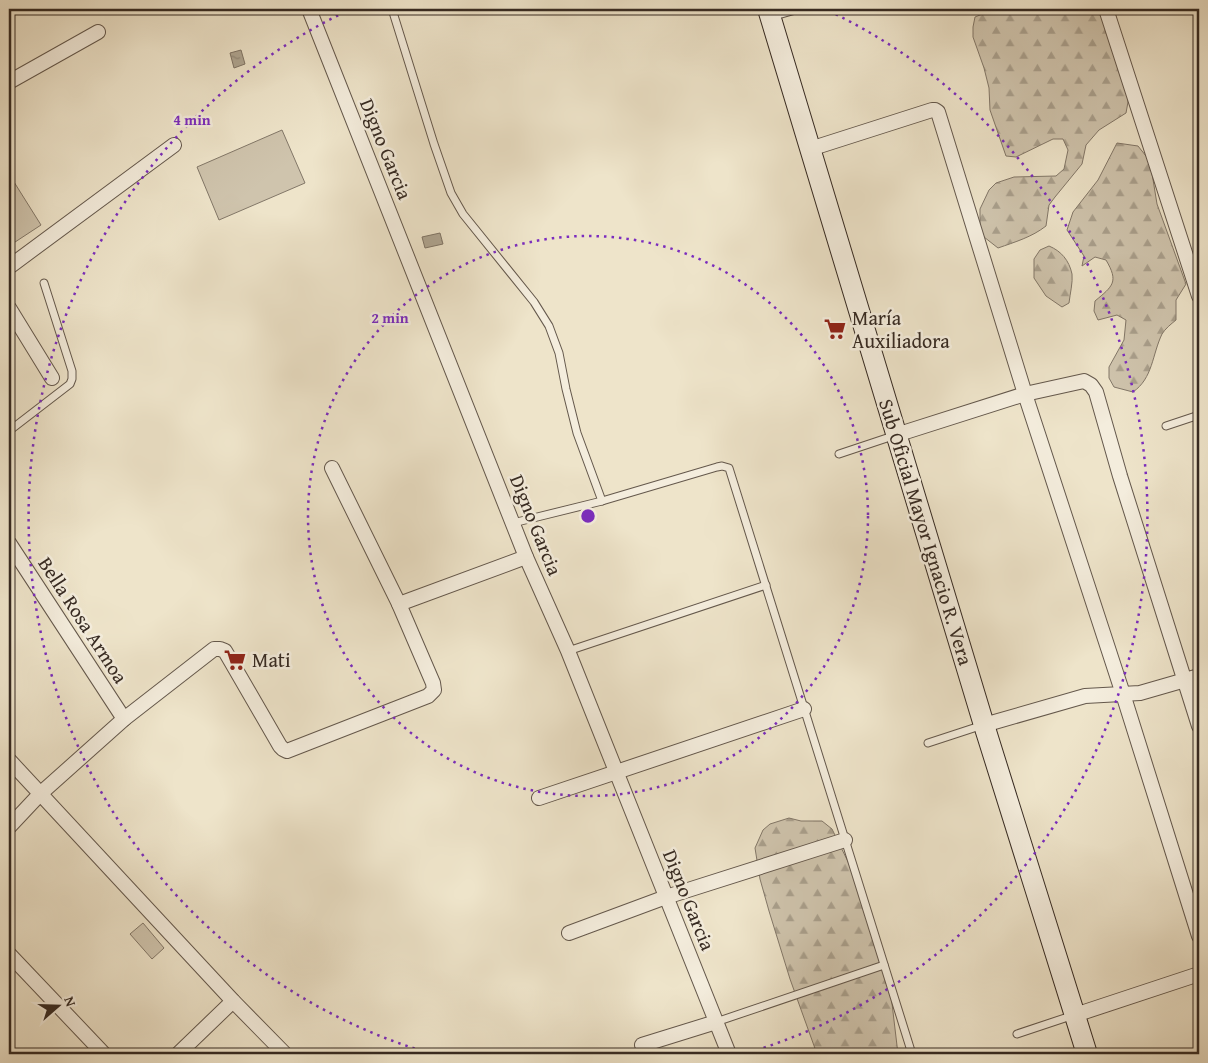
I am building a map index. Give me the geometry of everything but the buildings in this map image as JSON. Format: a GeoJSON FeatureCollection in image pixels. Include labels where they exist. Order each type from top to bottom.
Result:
{"type":"FeatureCollection","features":[{"type":"Feature","properties":{"kind":"street","name":"Digno Garcia"},"geometry":{"type":"LineString","coordinates":[[309,9],[512,523],[568,651],[729,1054]]}},
{"type":"Feature","properties":{"kind":"street"},"geometry":{"type":"LineString","coordinates":[[1106,9],[1199,296]]}},
{"type":"Feature","properties":{"kind":"street","name":"Sub Oficial Mayor Ignacio R. Vera"},"geometry":{"type":"LineString","coordinates":[[770,13],[984,725],[1087,1054]]}},
{"type":"Feature","properties":{"kind":"street"},"geometry":{"type":"LineString","coordinates":[[9,82],[98,32]]}},
{"type":"Feature","properties":{"kind":"street"},"geometry":{"type":"LineString","coordinates":[[810,149],[932,110],[938,112],[1025,394],[1123,694],[1199,936]]}},
{"type":"Feature","properties":{"kind":"street"},"geometry":{"type":"LineString","coordinates":[[9,267],[174,145]]}},
{"type":"Feature","properties":{"kind":"street"},"geometry":{"type":"LineString","coordinates":[[9,308],[52,378]]}},
{"type":"Feature","properties":{"kind":"street"},"geometry":{"type":"LineString","coordinates":[[896,435],[1025,394],[1084,381],[1091,385],[1096,392],[1120,476],[1199,726]]}},
{"type":"Feature","properties":{"kind":"street"},"geometry":{"type":"LineString","coordinates":[[9,827],[40,794],[124,719],[214,649],[225,651],[280,746],[287,750],[428,696],[434,690],[433,683],[399,604],[332,468]]}},
{"type":"Feature","properties":{"kind":"street","name":"Bella Rosa Armoa"},"geometry":{"type":"LineString","coordinates":[[9,543],[124,719]]}},
{"type":"Feature","properties":{"kind":"street"},"geometry":{"type":"LineString","coordinates":[[399,604],[526,557]]}},
{"type":"Feature","properties":{"kind":"street"},"geometry":{"type":"LineString","coordinates":[[984,725],[1085,696],[1140,693],[1199,676]]}},
{"type":"Feature","properties":{"kind":"street"},"geometry":{"type":"LineString","coordinates":[[539,798],[804,709]]}},
{"type":"Feature","properties":{"kind":"street"},"geometry":{"type":"LineString","coordinates":[[9,760],[233,1002],[285,1054]]}},
{"type":"Feature","properties":{"kind":"street"},"geometry":{"type":"LineString","coordinates":[[569,933],[666,897],[845,840]]}},
{"type":"Feature","properties":{"kind":"street"},"geometry":{"type":"LineString","coordinates":[[9,954],[104,1054]]}},
{"type":"Feature","properties":{"kind":"street"},"geometry":{"type":"LineString","coordinates":[[1075,1015],[1199,974]]}},
{"type":"Feature","properties":{"kind":"street"},"geometry":{"type":"LineString","coordinates":[[178,1054],[233,1002]]}},
{"type":"Feature","properties":{"kind":"street"},"geometry":{"type":"LineString","coordinates":[[642,1045],[716,1022]]}},
{"type":"Feature","properties":{"kind":"lane"},"geometry":{"type":"LineString","coordinates":[[392,9],[451,194],[463,214],[534,302],[549,326],[559,353],[577,433],[602,500]]}},
{"type":"Feature","properties":{"kind":"lane"},"geometry":{"type":"LineString","coordinates":[[770,13],[799,9]]}},
{"type":"Feature","properties":{"kind":"lane"},"geometry":{"type":"LineString","coordinates":[[9,431],[70,384],[72,379],[72,371],[44,283]]}},
{"type":"Feature","properties":{"kind":"lane"},"geometry":{"type":"LineString","coordinates":[[1166,426],[1199,415]]}},
{"type":"Feature","properties":{"kind":"lane"},"geometry":{"type":"LineString","coordinates":[[839,454],[896,435]]}},
{"type":"Feature","properties":{"kind":"lane"},"geometry":{"type":"LineString","coordinates":[[512,523],[718,467],[728,468],[912,1054]]}},
{"type":"Feature","properties":{"kind":"lane"},"geometry":{"type":"LineString","coordinates":[[568,651],[766,586]]}},
{"type":"Feature","properties":{"kind":"lane"},"geometry":{"type":"LineString","coordinates":[[928,743],[984,725]]}},
{"type":"Feature","properties":{"kind":"lane"},"geometry":{"type":"LineString","coordinates":[[716,1022],[884,964]]}},
{"type":"Feature","properties":{"kind":"lane"},"geometry":{"type":"LineString","coordinates":[[1017,1034],[1075,1015]]}},
{"type":"Feature","properties":{"kind":"green space"},"geometry":{"type":"Polygon","coordinates":[[[1025,9],[1103,9],[1127,91],[1128,102],[1126,113],[1099,130],[1086,145],[1082,164],[1049,205],[1046,226],[1029,236],[998,248],[984,237],[980,227],[980,209],[989,190],[996,183],[1014,177],[1056,176],[1064,169],[1068,150],[1063,139],[1053,139],[1016,157],[1006,156],[990,110],[989,88],[973,37],[975,17],[985,13],[1025,9]]]}},
{"type":"Feature","properties":{"kind":"green space"},"geometry":{"type":"Polygon","coordinates":[[[282,130],[305,183],[219,220],[197,167],[282,130]]]}},
{"type":"Feature","properties":{"kind":"green space"},"geometry":{"type":"Polygon","coordinates":[[[1117,143],[1138,146],[1150,161],[1157,204],[1186,284],[1176,300],[1176,320],[1162,334],[1145,380],[1133,392],[1114,387],[1109,378],[1109,367],[1124,340],[1126,320],[1117,315],[1098,320],[1094,311],[1095,301],[1112,283],[1110,267],[1106,260],[1095,257],[1082,266],[1084,256],[1067,230],[1073,212],[1098,180],[1117,143]]]}},
{"type":"Feature","properties":{"kind":"green space"},"geometry":{"type":"Polygon","coordinates":[[[9,174],[41,225],[9,246],[9,174]]]}},
{"type":"Feature","properties":{"kind":"green space"},"geometry":{"type":"Polygon","coordinates":[[[1049,246],[1064,257],[1069,264],[1072,274],[1069,303],[1062,307],[1046,296],[1034,278],[1034,259],[1040,250],[1049,246]]]}},
{"type":"Feature","properties":{"kind":"green space"},"geometry":{"type":"Polygon","coordinates":[[[789,818],[801,821],[822,821],[832,829],[855,876],[891,995],[898,1054],[817,1054],[790,979],[769,911],[760,879],[755,848],[763,830],[770,824],[789,818]]]}},
{"type":"Feature","properties":{"kind":"green space"},"geometry":{"type":"Polygon","coordinates":[[[143,923],[164,948],[152,959],[130,934],[143,923]]]}},
{"type":"Feature","properties":{"kind":"water"},"geometry":{"type":"Polygon","coordinates":[[[241,50],[245,64],[234,68],[230,53],[241,50]]]}},
{"type":"Feature","properties":{"kind":"water"},"geometry":{"type":"Polygon","coordinates":[[[440,233],[443,244],[425,248],[422,237],[440,233]]]}},
{"type":"Feature","properties":{"kind":"place","name":"María Auxiliadora"},"geometry":{"type":"Point","coordinates":[835,329]}},
{"type":"Feature","properties":{"kind":"place","name":"Mati"},"geometry":{"type":"Point","coordinates":[235,660]}}]}
